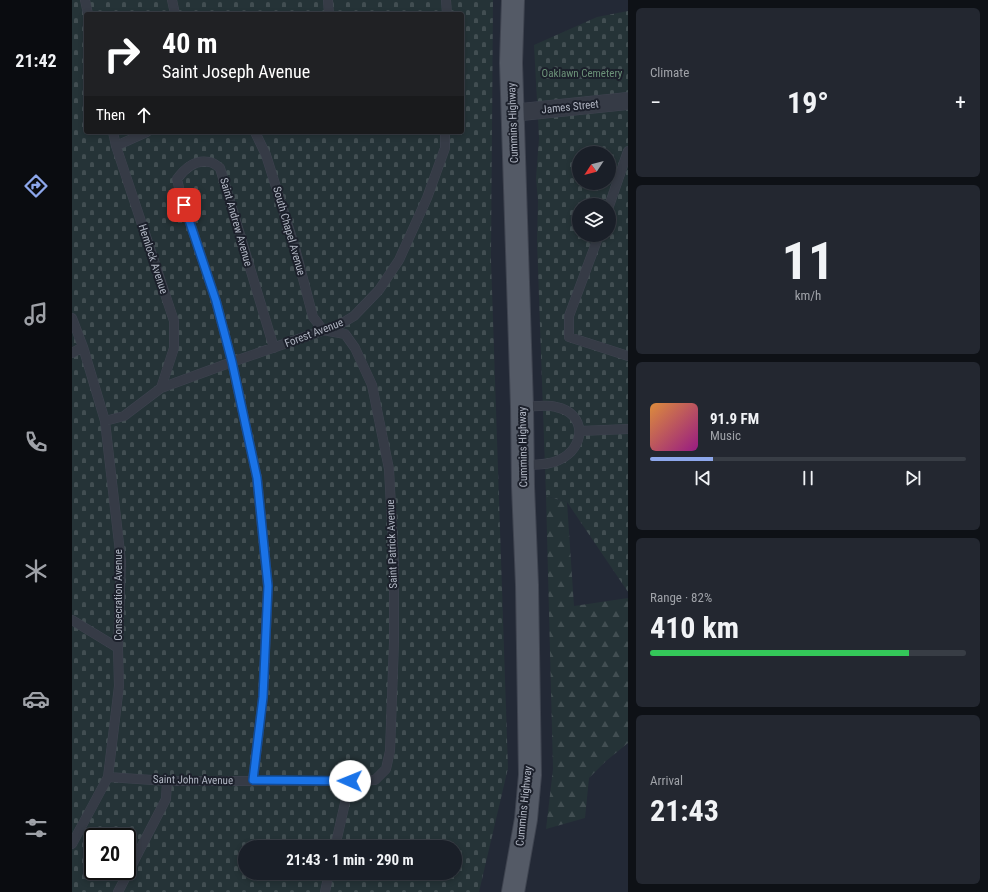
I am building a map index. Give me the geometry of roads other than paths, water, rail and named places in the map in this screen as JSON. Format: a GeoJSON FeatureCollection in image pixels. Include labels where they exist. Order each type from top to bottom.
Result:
{"type":"FeatureCollection","features":[{"type":"Feature","properties":{"kind":"main road","name":"Cummins Highway"},"geometry":{"type":"LineString","coordinates":[[513,0],[511,63],[512,113],[527,585],[530,775],[526,819],[513,892]]}},
{"type":"Feature","properties":{"kind":"street","name":"James Street"},"geometry":{"type":"LineString","coordinates":[[512,113],[628,101]]}},
{"type":"Feature","properties":{"kind":"lane"},"geometry":{"type":"LineString","coordinates":[[85,0],[88,12]]}},
{"type":"Feature","properties":{"kind":"lane"},"geometry":{"type":"LineString","coordinates":[[172,0],[175,12]]}},
{"type":"Feature","properties":{"kind":"lane"},"geometry":{"type":"LineString","coordinates":[[328,0],[329,12]]}},
{"type":"Feature","properties":{"kind":"lane"},"geometry":{"type":"LineString","coordinates":[[446,0],[447,12]]}},
{"type":"Feature","properties":{"kind":"lane","name":"Hemlock Avenue"},"geometry":{"type":"LineString","coordinates":[[113,134],[116,146],[174,321],[174,348],[161,388]]}},
{"type":"Feature","properties":{"kind":"lane"},"geometry":{"type":"LineString","coordinates":[[116,146],[143,134]]}},
{"type":"Feature","properties":{"kind":"lane","name":"South Chapel Avenue"},"geometry":{"type":"LineString","coordinates":[[256,134],[266,155],[295,248],[313,317],[323,330]]}},
{"type":"Feature","properties":{"kind":"lane","name":"Forest Avenue"},"geometry":{"type":"LineString","coordinates":[[105,421],[124,416],[161,388],[339,325],[354,316],[379,290],[399,260],[427,198],[445,148],[445,134]]}},
{"type":"Feature","properties":{"kind":"lane"},"geometry":{"type":"LineString","coordinates":[[612,198],[628,151]]}},
{"type":"Feature","properties":{"kind":"lane","name":"Saint Andrew Avenue"},"geometry":{"type":"LineString","coordinates":[[232,362],[216,301],[177,179],[182,171],[195,162],[210,162],[220,168],[274,348]]}},
{"type":"Feature","properties":{"kind":"lane"},"geometry":{"type":"LineString","coordinates":[[596,242],[569,316],[569,337],[628,356]]}},
{"type":"Feature","properties":{"kind":"lane","name":"Consecration Avenue"},"geometry":{"type":"LineString","coordinates":[[72,318],[83,347],[105,421],[120,561],[118,648],[119,686],[108,777],[72,844]]}},
{"type":"Feature","properties":{"kind":"lane","name":"Saint Patrick Avenue"},"geometry":{"type":"LineString","coordinates":[[323,330],[344,334],[354,348],[372,385],[389,469],[394,564],[394,634],[390,751],[386,769],[375,780]]}},
{"type":"Feature","properties":{"kind":"lane"},"geometry":{"type":"LineString","coordinates":[[72,354],[83,347]]}},
{"type":"Feature","properties":{"kind":"lane"},"geometry":{"type":"LineString","coordinates":[[232,362],[257,478],[268,586],[263,697],[253,780]]}},
{"type":"Feature","properties":{"kind":"lane"},"geometry":{"type":"LineString","coordinates":[[522,407],[556,406],[567,411],[577,420],[580,431],[578,442],[570,452],[559,460],[542,464],[523,465]]}},
{"type":"Feature","properties":{"kind":"lane"},"geometry":{"type":"LineString","coordinates":[[580,431],[628,429]]}},
{"type":"Feature","properties":{"kind":"lane"},"geometry":{"type":"LineString","coordinates":[[72,620],[118,648]]}},
{"type":"Feature","properties":{"kind":"lane","name":"Saint John Avenue"},"geometry":{"type":"LineString","coordinates":[[108,777],[167,781],[375,780]]}},
{"type":"Feature","properties":{"kind":"lane"},"geometry":{"type":"LineString","coordinates":[[118,892],[166,799],[167,781]]}},
{"type":"Feature","properties":{"kind":"lane"},"geometry":{"type":"LineString","coordinates":[[337,840],[350,781]]}},
{"type":"Feature","properties":{"kind":"lane"},"geometry":{"type":"LineString","coordinates":[[325,892],[328,880]]}},
{"type":"Feature","properties":{"kind":"park label","name":"Oaklawn Cemetery"},"geometry":{"type":"Point","coordinates":[582,73]}}]}
